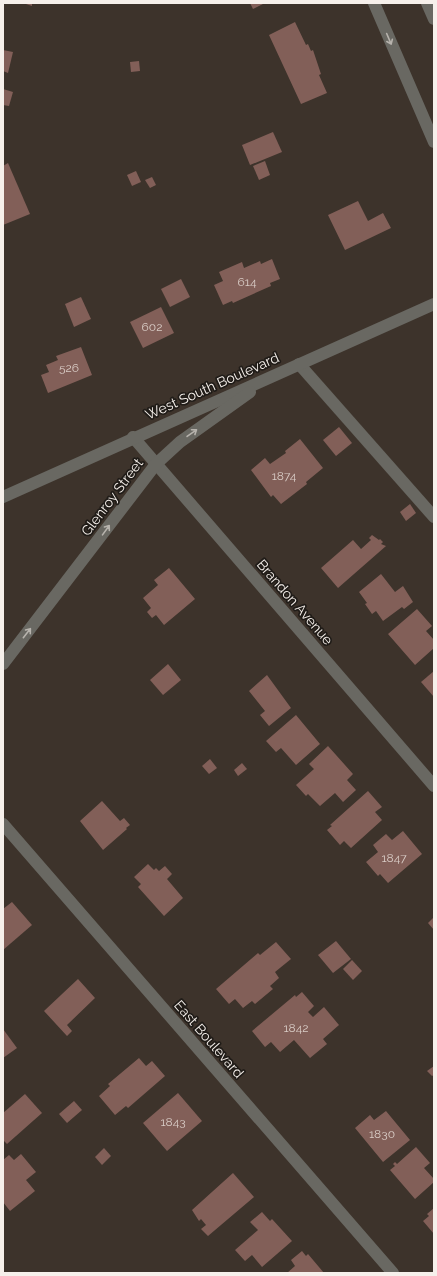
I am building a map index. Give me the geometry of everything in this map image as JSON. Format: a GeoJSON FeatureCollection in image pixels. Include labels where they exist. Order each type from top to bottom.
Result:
{"type":"FeatureCollection","features":[{"type":"Feature","properties":{"kind":"street"},"geometry":{"type":"LineString","coordinates":[[374,3],[434,142]]}},
{"type":"Feature","properties":{"kind":"street"},"geometry":{"type":"LineString","coordinates":[[427,3],[434,19]]}},
{"type":"Feature","properties":{"kind":"street","name":"West South Boulevard"},"geometry":{"type":"LineString","coordinates":[[3,497],[134,437],[434,304]]}},
{"type":"Feature","properties":{"kind":"street"},"geometry":{"type":"LineString","coordinates":[[299,364],[434,517]]}},
{"type":"Feature","properties":{"kind":"street","name":"Glenroy Street"},"geometry":{"type":"LineString","coordinates":[[3,664],[156,464],[180,442],[272,376]]}},
{"type":"Feature","properties":{"kind":"street","name":"Brandon Avenue"},"geometry":{"type":"LineString","coordinates":[[134,437],[434,786]]}},
{"type":"Feature","properties":{"kind":"street","name":"East Boulevard"},"geometry":{"type":"LineString","coordinates":[[3,824],[393,1273]]}},
{"type":"Feature","properties":{"kind":"building"},"geometry":{"type":"Polygon","coordinates":[[[23,3],[32,3],[32,6],[23,3]]]}},
{"type":"Feature","properties":{"kind":"building"},"geometry":{"type":"Polygon","coordinates":[[[250,3],[265,3],[253,9],[250,3]]]}},
{"type":"Feature","properties":{"kind":"building"},"geometry":{"type":"Polygon","coordinates":[[[295,22],[306,45],[308,44],[311,51],[313,50],[321,74],[319,75],[327,93],[301,104],[269,35],[295,22]]]}},
{"type":"Feature","properties":{"kind":"building"},"geometry":{"type":"Polygon","coordinates":[[[3,50],[13,52],[8,73],[3,71],[3,50]]]}},
{"type":"Feature","properties":{"kind":"building"},"geometry":{"type":"Polygon","coordinates":[[[139,61],[140,71],[131,72],[130,62],[139,61]]]}},
{"type":"Feature","properties":{"kind":"building"},"geometry":{"type":"Polygon","coordinates":[[[3,89],[13,92],[9,106],[3,105],[3,89]]]}},
{"type":"Feature","properties":{"kind":"building"},"geometry":{"type":"Polygon","coordinates":[[[273,132],[282,152],[250,165],[242,145],[273,132]]]}},
{"type":"Feature","properties":{"kind":"building"},"geometry":{"type":"Polygon","coordinates":[[[265,161],[270,175],[259,180],[253,166],[265,161]]]}},
{"type":"Feature","properties":{"kind":"building"},"geometry":{"type":"Polygon","coordinates":[[[8,163],[30,214],[3,225],[3,166],[8,163]]]}},
{"type":"Feature","properties":{"kind":"building"},"geometry":{"type":"Polygon","coordinates":[[[136,171],[141,182],[132,186],[127,175],[136,171]]]}},
{"type":"Feature","properties":{"kind":"building"},"geometry":{"type":"Polygon","coordinates":[[[152,177],[156,185],[150,188],[145,180],[152,177]]]}},
{"type":"Feature","properties":{"kind":"building"},"geometry":{"type":"Polygon","coordinates":[[[358,201],[368,221],[383,213],[391,228],[345,250],[328,215],[358,201]]]}},
{"type":"Feature","properties":{"kind":"building"},"geometry":{"type":"Polygon","coordinates":[[[272,259],[280,279],[270,283],[271,286],[233,303],[232,301],[223,305],[214,285],[223,281],[219,272],[242,262],[244,268],[260,261],[261,264],[272,259]]]}},
{"type":"Feature","properties":{"kind":"building"},"geometry":{"type":"Polygon","coordinates":[[[181,279],[190,297],[170,307],[161,289],[181,279]]]}},
{"type":"Feature","properties":{"kind":"building"},"geometry":{"type":"Polygon","coordinates":[[[81,297],[91,319],[74,327],[65,304],[81,297]]]}},
{"type":"Feature","properties":{"kind":"building"},"geometry":{"type":"Polygon","coordinates":[[[161,307],[174,333],[143,348],[130,322],[161,307]]]}},
{"type":"Feature","properties":{"kind":"building"},"geometry":{"type":"Polygon","coordinates":[[[81,347],[92,375],[48,393],[41,375],[49,372],[46,365],[58,360],[56,356],[81,347]]]}},
{"type":"Feature","properties":{"kind":"building"},"geometry":{"type":"Polygon","coordinates":[[[339,427],[352,443],[336,456],[323,440],[339,427]]]}},
{"type":"Feature","properties":{"kind":"building"},"geometry":{"type":"Polygon","coordinates":[[[300,439],[323,468],[306,482],[307,484],[281,504],[273,495],[271,497],[251,470],[265,458],[270,464],[286,453],[285,451],[300,439]]]}},
{"type":"Feature","properties":{"kind":"building"},"geometry":{"type":"Polygon","coordinates":[[[410,504],[416,513],[406,521],[400,512],[410,504]]]}},
{"type":"Feature","properties":{"kind":"building"},"geometry":{"type":"Polygon","coordinates":[[[372,535],[379,540],[380,539],[383,542],[381,544],[386,546],[338,588],[321,568],[353,540],[361,549],[371,540],[369,538],[372,535]]]}},
{"type":"Feature","properties":{"kind":"building"},"geometry":{"type":"Polygon","coordinates":[[[169,568],[195,599],[164,625],[156,615],[152,618],[147,612],[151,608],[143,598],[158,585],[154,580],[169,568]]]}},
{"type":"Feature","properties":{"kind":"building"},"geometry":{"type":"Polygon","coordinates":[[[381,574],[395,592],[403,586],[413,602],[404,609],[402,607],[383,621],[376,611],[372,614],[365,604],[367,603],[359,592],[381,574]]]}},
{"type":"Feature","properties":{"kind":"building"},"geometry":{"type":"Polygon","coordinates":[[[417,609],[432,626],[426,631],[434,640],[434,648],[415,665],[388,634],[417,609]]]}},
{"type":"Feature","properties":{"kind":"building"},"geometry":{"type":"Polygon","coordinates":[[[168,664],[181,680],[163,695],[150,680],[168,664]]]}},
{"type":"Feature","properties":{"kind":"building"},"geometry":{"type":"Polygon","coordinates":[[[434,671],[434,697],[421,682],[434,671]]]}},
{"type":"Feature","properties":{"kind":"building"},"geometry":{"type":"Polygon","coordinates":[[[267,675],[291,708],[269,726],[260,715],[265,711],[249,691],[267,675]]]}},
{"type":"Feature","properties":{"kind":"building"},"geometry":{"type":"Polygon","coordinates":[[[296,715],[320,744],[296,765],[281,748],[276,752],[266,741],[296,715]]]}},
{"type":"Feature","properties":{"kind":"building"},"geometry":{"type":"Polygon","coordinates":[[[328,746],[353,774],[347,780],[356,790],[343,802],[335,793],[320,806],[308,794],[306,796],[296,785],[314,769],[309,764],[328,746]]]}},
{"type":"Feature","properties":{"kind":"building"},"geometry":{"type":"Polygon","coordinates":[[[210,759],[217,768],[209,774],[202,766],[210,759]]]}},
{"type":"Feature","properties":{"kind":"building"},"geometry":{"type":"Polygon","coordinates":[[[242,763],[247,769],[238,776],[234,770],[242,763]]]}},
{"type":"Feature","properties":{"kind":"building"},"geometry":{"type":"Polygon","coordinates":[[[368,791],[382,807],[375,812],[382,820],[351,848],[344,841],[340,845],[327,830],[332,826],[330,825],[368,791]]]}},
{"type":"Feature","properties":{"kind":"building"},"geometry":{"type":"Polygon","coordinates":[[[102,801],[120,821],[124,818],[130,825],[103,850],[80,821],[102,801]]]}},
{"type":"Feature","properties":{"kind":"building"},"geometry":{"type":"Polygon","coordinates":[[[403,831],[422,854],[388,883],[380,874],[378,876],[366,862],[378,852],[373,845],[386,834],[392,840],[403,831]]]}},
{"type":"Feature","properties":{"kind":"building"},"geometry":{"type":"Polygon","coordinates":[[[148,864],[154,870],[156,868],[159,871],[165,866],[172,874],[167,879],[183,898],[164,916],[138,887],[141,884],[134,877],[148,864]]]}},
{"type":"Feature","properties":{"kind":"building"},"geometry":{"type":"Polygon","coordinates":[[[12,902],[32,925],[3,950],[3,909],[12,902]]]}},
{"type":"Feature","properties":{"kind":"building"},"geometry":{"type":"Polygon","coordinates":[[[434,917],[434,930],[428,923],[434,917]]]}},
{"type":"Feature","properties":{"kind":"building"},"geometry":{"type":"Polygon","coordinates":[[[336,941],[351,959],[333,973],[318,955],[336,941]]]}},
{"type":"Feature","properties":{"kind":"building"},"geometry":{"type":"Polygon","coordinates":[[[276,942],[291,959],[275,972],[279,978],[270,986],[273,989],[255,1004],[252,1001],[243,1008],[235,999],[229,1004],[216,989],[258,953],[260,955],[276,942]]]}},
{"type":"Feature","properties":{"kind":"building"},"geometry":{"type":"Polygon","coordinates":[[[352,960],[362,971],[353,980],[343,969],[352,960]]]}},
{"type":"Feature","properties":{"kind":"building"},"geometry":{"type":"Polygon","coordinates":[[[78,979],[95,998],[67,1025],[72,1031],[67,1036],[44,1011],[78,979]]]}},
{"type":"Feature","properties":{"kind":"building"},"geometry":{"type":"Polygon","coordinates":[[[302,992],[314,1006],[308,1012],[313,1017],[324,1007],[339,1025],[323,1039],[327,1044],[310,1058],[294,1040],[280,1052],[271,1042],[265,1047],[252,1031],[295,995],[296,997],[302,992]]]}},
{"type":"Feature","properties":{"kind":"building"},"geometry":{"type":"Polygon","coordinates":[[[3,1029],[17,1048],[3,1058],[3,1029]]]}},
{"type":"Feature","properties":{"kind":"building"},"geometry":{"type":"Polygon","coordinates":[[[139,1058],[146,1066],[152,1061],[165,1076],[128,1108],[126,1106],[115,1115],[99,1096],[110,1086],[108,1084],[139,1058]]]}},
{"type":"Feature","properties":{"kind":"building"},"geometry":{"type":"Polygon","coordinates":[[[434,1066],[434,1075],[432,1076],[427,1071],[434,1066]]]}},
{"type":"Feature","properties":{"kind":"building"},"geometry":{"type":"Polygon","coordinates":[[[178,1093],[202,1121],[167,1151],[143,1123],[178,1093]]]}},
{"type":"Feature","properties":{"kind":"building"},"geometry":{"type":"Polygon","coordinates":[[[25,1094],[42,1113],[7,1144],[3,1140],[3,1113],[25,1094]]]}},
{"type":"Feature","properties":{"kind":"building"},"geometry":{"type":"Polygon","coordinates":[[[74,1101],[82,1110],[67,1123],[59,1114],[74,1101]]]}},
{"type":"Feature","properties":{"kind":"building"},"geometry":{"type":"Polygon","coordinates":[[[386,1111],[410,1140],[383,1162],[355,1128],[370,1115],[374,1120],[386,1111]]]}},
{"type":"Feature","properties":{"kind":"building"},"geometry":{"type":"Polygon","coordinates":[[[416,1147],[430,1163],[424,1168],[434,1179],[434,1182],[415,1199],[390,1170],[395,1166],[393,1164],[395,1162],[397,1164],[416,1147]]]}},
{"type":"Feature","properties":{"kind":"building"},"geometry":{"type":"Polygon","coordinates":[[[104,1148],[111,1156],[102,1165],[95,1157],[104,1148]]]}},
{"type":"Feature","properties":{"kind":"building"},"geometry":{"type":"Polygon","coordinates":[[[21,1154],[36,1172],[26,1180],[35,1191],[10,1211],[3,1202],[3,1160],[9,1155],[14,1160],[21,1154]]]}},
{"type":"Feature","properties":{"kind":"building"},"geometry":{"type":"Polygon","coordinates":[[[233,1173],[254,1197],[208,1236],[201,1229],[206,1225],[201,1219],[199,1221],[192,1210],[233,1173]]]}},
{"type":"Feature","properties":{"kind":"building"},"geometry":{"type":"Polygon","coordinates":[[[434,1208],[434,1234],[423,1221],[429,1216],[427,1214],[434,1208]]]}},
{"type":"Feature","properties":{"kind":"building"},"geometry":{"type":"Polygon","coordinates":[[[262,1212],[270,1221],[272,1219],[292,1241],[262,1267],[252,1255],[245,1261],[235,1250],[258,1230],[250,1222],[262,1212]]]}},
{"type":"Feature","properties":{"kind":"building"},"geometry":{"type":"Polygon","coordinates":[[[302,1251],[306,1256],[308,1254],[324,1273],[287,1273],[295,1266],[291,1260],[302,1251]]]}}]}
